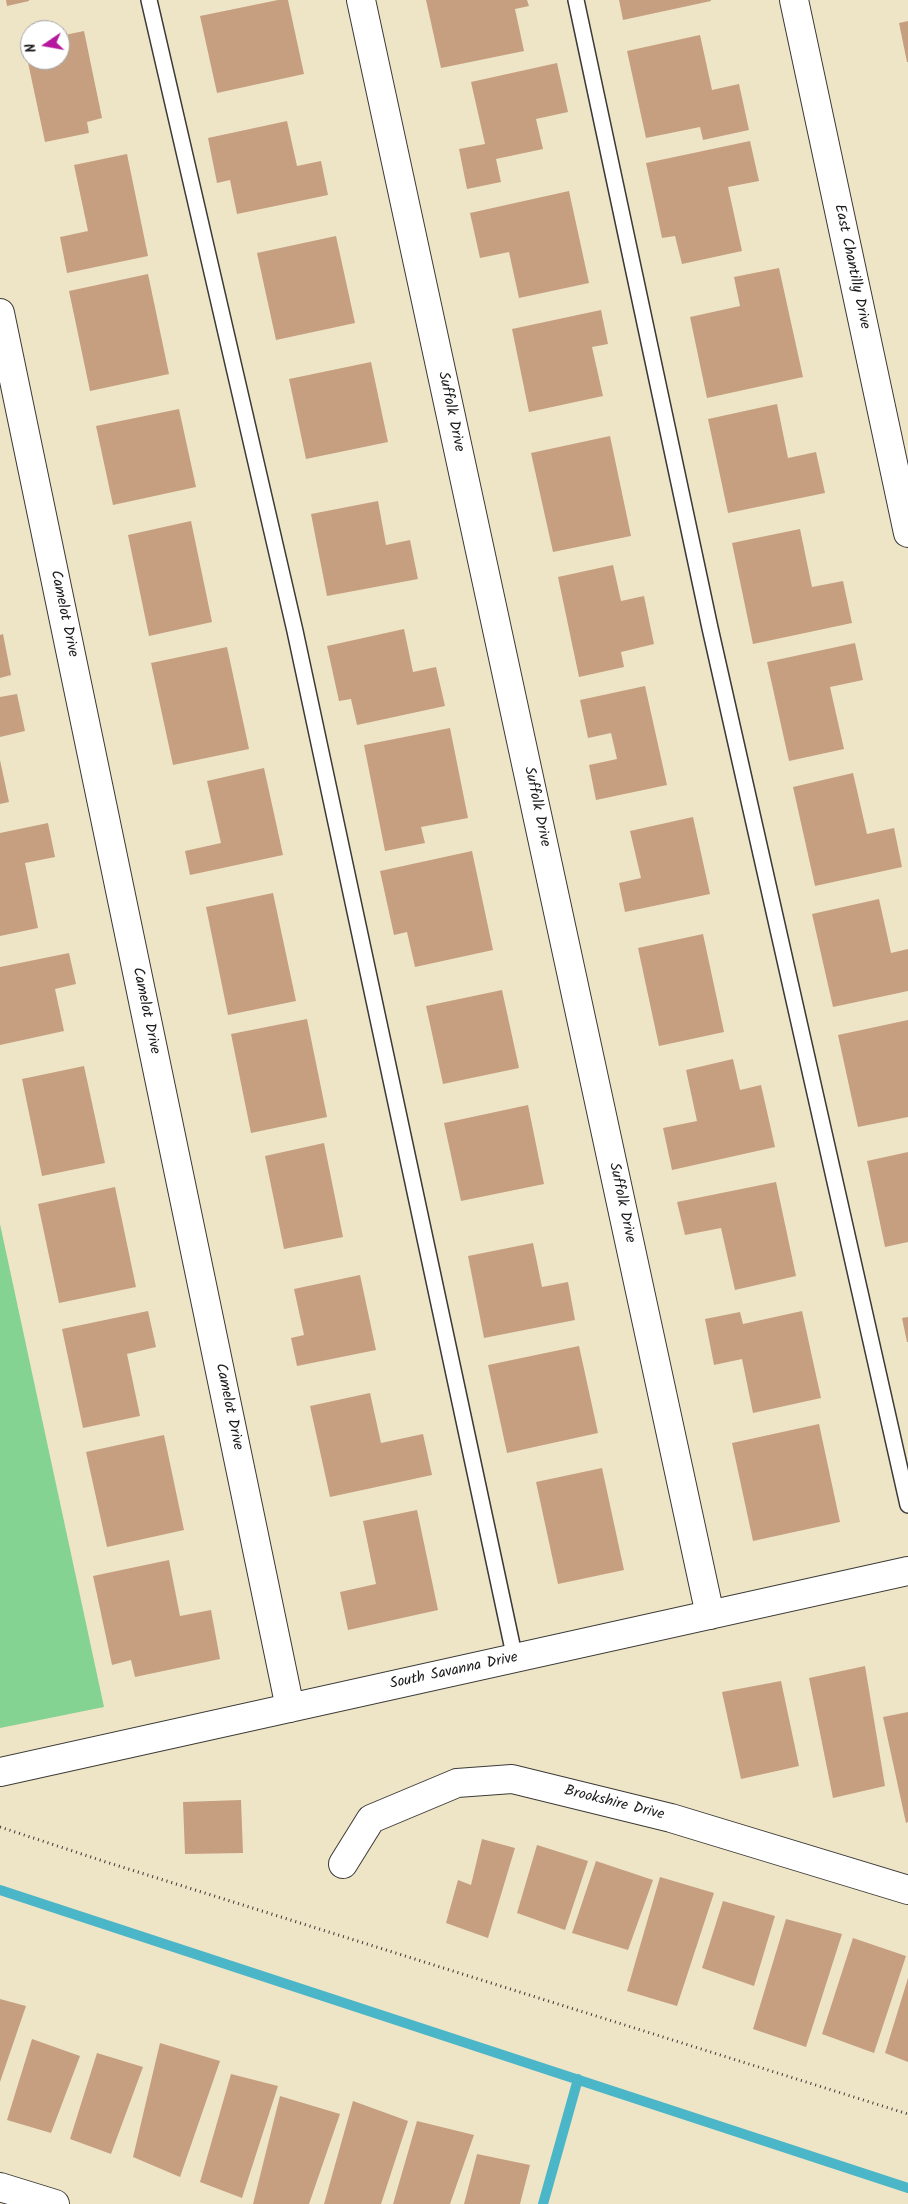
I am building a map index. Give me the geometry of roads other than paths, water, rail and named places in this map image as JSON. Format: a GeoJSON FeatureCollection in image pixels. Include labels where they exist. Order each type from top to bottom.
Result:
{"type":"FeatureCollection","features":[{"type":"Feature","properties":{"kind":"street","name":"Suffolk Drive"},"geometry":{"type":"LineString","coordinates":[[361,0],[710,1615]]}},
{"type":"Feature","properties":{"kind":"street","name":"East Chantilly Drive"},"geometry":{"type":"LineString","coordinates":[[794,0],[908,533]]}},
{"type":"Feature","properties":{"kind":"street","name":"Camelot Drive"},"geometry":{"type":"LineString","coordinates":[[0,313],[290,1708]]}},
{"type":"Feature","properties":{"kind":"street","name":"South Savanna Drive"},"geometry":{"type":"LineString","coordinates":[[0,1772],[908,1571]]}},
{"type":"Feature","properties":{"kind":"street","name":"Brookshire Drive"},"geometry":{"type":"LineString","coordinates":[[343,1864],[371,1819],[457,1783],[512,1779],[671,1818],[908,1890]]}},
{"type":"Feature","properties":{"kind":"street"},"geometry":{"type":"LineString","coordinates":[[0,2187],[55,2204]]}},
{"type":"Feature","properties":{"kind":"lane"},"geometry":{"type":"LineString","coordinates":[[149,0],[295,631],[515,1659]]}},
{"type":"Feature","properties":{"kind":"lane"},"geometry":{"type":"LineString","coordinates":[[576,0],[710,628],[908,1505]]}},
{"type":"Feature","properties":{"kind":"waterway"},"geometry":{"type":"LineString","coordinates":[[0,1890],[908,2188]]}},
{"type":"Feature","properties":{"kind":"waterway"},"geometry":{"type":"LineString","coordinates":[[543,2204],[578,2079]]}}]}
